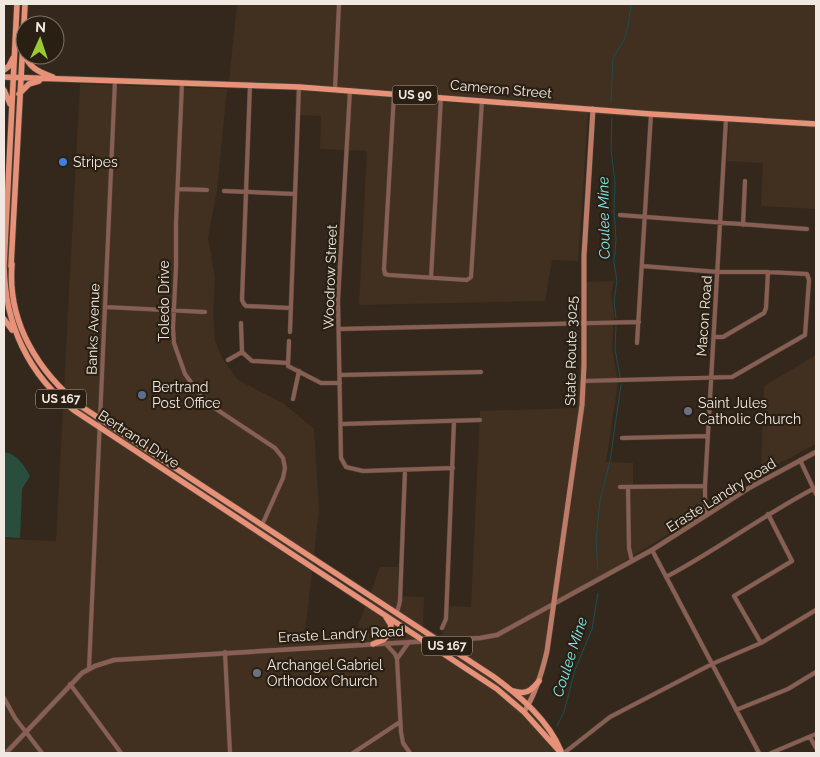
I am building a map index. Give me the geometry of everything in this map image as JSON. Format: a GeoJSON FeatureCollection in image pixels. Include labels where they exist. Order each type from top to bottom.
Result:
{"type":"FeatureCollection","features":[{"type":"Feature","properties":{"kind":"main road"},"geometry":{"type":"LineString","coordinates":[[4,70],[12,61],[15,46]]}},
{"type":"Feature","properties":{"kind":"main road","name":"US 167"},"geometry":{"type":"LineString","coordinates":[[7,204],[6,173],[15,46]]}},
{"type":"Feature","properties":{"kind":"main road"},"geometry":{"type":"LineString","coordinates":[[7,272],[12,264],[21,65]]}},
{"type":"Feature","properties":{"kind":"main road"},"geometry":{"type":"LineString","coordinates":[[30,65],[39,72],[59,79]]}},
{"type":"Feature","properties":{"kind":"main road","name":"Cameron Street"},"geometry":{"type":"LineString","coordinates":[[4,77],[335,89],[651,114],[816,124]]}},
{"type":"Feature","properties":{"kind":"main road"},"geometry":{"type":"LineString","coordinates":[[19,94],[29,84],[48,78]]}},
{"type":"Feature","properties":{"kind":"main road"},"geometry":{"type":"LineString","coordinates":[[4,90],[11,109]]}},
{"type":"Feature","properties":{"kind":"main road","name":"State Route 3025"},"geometry":{"type":"LineString","coordinates":[[524,712],[539,681],[547,651],[579,426],[584,381],[584,256],[593,109]]}},
{"type":"Feature","properties":{"kind":"main road"},"geometry":{"type":"LineString","coordinates":[[4,221],[7,204]]}},
{"type":"Feature","properties":{"kind":"main road","name":"Bertrand Drive"},"geometry":{"type":"LineString","coordinates":[[7,204],[7,272],[18,321],[37,358],[53,380],[68,396],[513,691],[528,705],[557,741],[562,753]]}},
{"type":"Feature","properties":{"kind":"main road","name":"Bertrand Drive"},"geometry":{"type":"LineString","coordinates":[[7,272],[4,278],[8,308],[17,336],[32,365],[48,387],[68,406],[497,689],[524,712],[562,753]]}},
{"type":"Feature","properties":{"kind":"main road"},"geometry":{"type":"LineString","coordinates":[[4,320],[17,336]]}},
{"type":"Feature","properties":{"kind":"main road"},"geometry":{"type":"LineString","coordinates":[[373,644],[383,640],[390,633],[391,625],[385,616]]}},
{"type":"Feature","properties":{"kind":"main road"},"geometry":{"type":"LineString","coordinates":[[513,691],[528,692],[539,681]]}},
{"type":"Feature","properties":{"kind":"street"},"geometry":{"type":"LineString","coordinates":[[335,89],[339,4]]}},
{"type":"Feature","properties":{"kind":"street","name":"Banks Avenue"},"geometry":{"type":"LineString","coordinates":[[89,668],[115,80]]}},
{"type":"Feature","properties":{"kind":"street","name":"Toledo Drive"},"geometry":{"type":"LineString","coordinates":[[182,83],[173,334],[176,351],[180,365],[190,383],[211,406],[271,445],[279,451],[283,458],[285,468],[283,478],[262,525]]}},
{"type":"Feature","properties":{"kind":"street"},"geometry":{"type":"LineString","coordinates":[[250,85],[243,303],[246,306],[290,308]]}},
{"type":"Feature","properties":{"kind":"street"},"geometry":{"type":"LineString","coordinates":[[290,332],[299,87]]}},
{"type":"Feature","properties":{"kind":"street","name":"Woodrow Street"},"geometry":{"type":"LineString","coordinates":[[350,90],[338,300],[341,458],[344,465],[350,469],[363,471],[405,470]]}},
{"type":"Feature","properties":{"kind":"street"},"geometry":{"type":"LineString","coordinates":[[394,93],[386,232],[385,274],[389,275],[467,280],[471,278],[482,100]]}},
{"type":"Feature","properties":{"kind":"street"},"geometry":{"type":"LineString","coordinates":[[431,278],[441,97]]}},
{"type":"Feature","properties":{"kind":"street"},"geometry":{"type":"LineString","coordinates":[[638,343],[651,114]]}},
{"type":"Feature","properties":{"kind":"street","name":"Macon Road"},"geometry":{"type":"LineString","coordinates":[[707,515],[705,503],[708,436],[726,119]]}},
{"type":"Feature","properties":{"kind":"street"},"geometry":{"type":"LineString","coordinates":[[6,173],[17,174]]}},
{"type":"Feature","properties":{"kind":"street"},"geometry":{"type":"LineString","coordinates":[[743,225],[745,181]]}},
{"type":"Feature","properties":{"kind":"street"},"geometry":{"type":"LineString","coordinates":[[178,189],[206,190]]}},
{"type":"Feature","properties":{"kind":"street"},"geometry":{"type":"LineString","coordinates":[[224,191],[295,194]]}},
{"type":"Feature","properties":{"kind":"street"},"geometry":{"type":"LineString","coordinates":[[620,216],[807,229]]}},
{"type":"Feature","properties":{"kind":"street"},"geometry":{"type":"LineString","coordinates":[[584,381],[735,376],[805,335],[809,277],[803,274],[718,272],[642,266]]}},
{"type":"Feature","properties":{"kind":"street"},"geometry":{"type":"LineString","coordinates":[[714,337],[723,337],[764,313],[766,308],[768,272]]}},
{"type":"Feature","properties":{"kind":"street"},"geometry":{"type":"LineString","coordinates":[[105,307],[205,312]]}},
{"type":"Feature","properties":{"kind":"street"},"geometry":{"type":"LineString","coordinates":[[339,329],[639,322]]}},
{"type":"Feature","properties":{"kind":"street"},"geometry":{"type":"LineString","coordinates":[[241,323],[242,352],[252,361],[288,363]]}},
{"type":"Feature","properties":{"kind":"street"},"geometry":{"type":"LineString","coordinates":[[289,341],[288,366],[321,383],[340,383]]}},
{"type":"Feature","properties":{"kind":"street"},"geometry":{"type":"LineString","coordinates":[[228,360],[242,352]]}},
{"type":"Feature","properties":{"kind":"street"},"geometry":{"type":"LineString","coordinates":[[293,399],[299,371]]}},
{"type":"Feature","properties":{"kind":"street"},"geometry":{"type":"LineString","coordinates":[[340,375],[481,372]]}},
{"type":"Feature","properties":{"kind":"street"},"geometry":{"type":"LineString","coordinates":[[340,424],[480,420]]}},
{"type":"Feature","properties":{"kind":"street"},"geometry":{"type":"LineString","coordinates":[[442,628],[446,619],[454,421]]}},
{"type":"Feature","properties":{"kind":"street"},"geometry":{"type":"LineString","coordinates":[[622,438],[708,436]]}},
{"type":"Feature","properties":{"kind":"street","name":"Eraste Landry Road"},"geometry":{"type":"LineString","coordinates":[[6,753],[70,684],[89,668],[121,659],[480,638],[497,635],[652,550],[749,488],[816,452]]}},
{"type":"Feature","properties":{"kind":"street"},"geometry":{"type":"LineString","coordinates":[[800,460],[816,494]]}},
{"type":"Feature","properties":{"kind":"street"},"geometry":{"type":"LineString","coordinates":[[397,613],[400,602],[405,470],[452,468]]}},
{"type":"Feature","properties":{"kind":"street"},"geometry":{"type":"LineString","coordinates":[[620,487],[706,486]]}},
{"type":"Feature","properties":{"kind":"street"},"geometry":{"type":"LineString","coordinates":[[628,487],[629,548],[632,561]]}},
{"type":"Feature","properties":{"kind":"street"},"geometry":{"type":"LineString","coordinates":[[666,577],[700,559],[768,514],[813,489]]}},
{"type":"Feature","properties":{"kind":"street"},"geometry":{"type":"LineString","coordinates":[[761,643],[734,596],[792,561],[768,514]]}},
{"type":"Feature","properties":{"kind":"street"},"geometry":{"type":"LineString","coordinates":[[652,550],[759,753]]}},
{"type":"Feature","properties":{"kind":"street"},"geometry":{"type":"LineString","coordinates":[[307,564],[313,558]]}},
{"type":"Feature","properties":{"kind":"street"},"geometry":{"type":"LineString","coordinates":[[562,753],[610,717],[712,664],[761,643],[816,610]]}},
{"type":"Feature","properties":{"kind":"street"},"geometry":{"type":"LineString","coordinates":[[397,659],[409,642]]}},
{"type":"Feature","properties":{"kind":"street"},"geometry":{"type":"LineString","coordinates":[[385,643],[397,659],[400,722],[403,743],[410,753]]}},
{"type":"Feature","properties":{"kind":"street"},"geometry":{"type":"LineString","coordinates":[[225,652],[230,753]]}},
{"type":"Feature","properties":{"kind":"street"},"geometry":{"type":"LineString","coordinates":[[736,710],[788,689],[816,672]]}},
{"type":"Feature","properties":{"kind":"street"},"geometry":{"type":"LineString","coordinates":[[70,684],[121,753]]}},
{"type":"Feature","properties":{"kind":"street"},"geometry":{"type":"LineString","coordinates":[[4,698],[15,718],[42,753]]}},
{"type":"Feature","properties":{"kind":"street"},"geometry":{"type":"LineString","coordinates":[[353,753],[400,722]]}},
{"type":"Feature","properties":{"kind":"street"},"geometry":{"type":"LineString","coordinates":[[770,753],[816,734]]}},
{"type":"Feature","properties":{"kind":"street"},"geometry":{"type":"LineString","coordinates":[[810,737],[816,748]]}},
{"type":"Feature","properties":{"kind":"shaded area"},"geometry":{"type":"Polygon","coordinates":[[[237,4],[816,4],[816,209],[761,206],[763,163],[727,161],[729,123],[588,114],[578,261],[552,260],[545,301],[359,305],[367,151],[320,149],[321,116],[295,115],[296,84],[229,81],[237,4]]]}},
{"type":"Feature","properties":{"kind":"shaded area"},"geometry":{"type":"Polygon","coordinates":[[[80,84],[227,89],[217,190],[208,238],[215,277],[213,313],[215,341],[223,360],[238,380],[283,403],[314,429],[319,510],[304,641],[352,642],[380,567],[398,567],[398,596],[424,597],[423,626],[440,636],[443,633],[444,606],[471,607],[480,411],[577,408],[586,282],[614,281],[611,294],[614,313],[612,349],[618,383],[606,462],[633,463],[633,489],[702,488],[701,514],[553,605],[547,651],[528,705],[561,753],[4,753],[4,539],[56,541],[80,84]]]}},
{"type":"Feature","properties":{"kind":"shaded area"},"geometry":{"type":"Polygon","coordinates":[[[816,355],[816,444],[761,473],[764,386],[816,355]]]}},
{"type":"Feature","properties":{"kind":"green space"},"geometry":{"type":"Polygon","coordinates":[[[4,452],[13,455],[23,464],[30,476],[22,489],[20,538],[4,537],[4,452]]]}},
{"type":"Feature","properties":{"kind":"waterway","name":"Coulee Mine"},"geometry":{"type":"LineString","coordinates":[[611,102],[613,58],[624,40],[631,4]]}},
{"type":"Feature","properties":{"kind":"waterway","name":"Coulee Mine"},"geometry":{"type":"LineString","coordinates":[[612,118],[611,149],[615,182],[614,211],[616,239],[614,263],[617,281],[614,301],[616,318]]}},
{"type":"Feature","properties":{"kind":"waterway","name":"Coulee Mine"},"geometry":{"type":"LineString","coordinates":[[616,326],[615,349],[620,377]]}},
{"type":"Feature","properties":{"kind":"waterway","name":"Coulee Mine"},"geometry":{"type":"LineString","coordinates":[[598,569],[596,540],[600,501],[610,461],[621,385]]}},
{"type":"Feature","properties":{"kind":"waterway","name":"Coulee Mine"},"geometry":{"type":"LineString","coordinates":[[557,726],[564,712],[575,670],[592,629],[598,593]]}},
{"type":"Feature","properties":{"kind":"place","name":"Stripes"},"geometry":{"type":"Point","coordinates":[63,162]}},
{"type":"Feature","properties":{"kind":"place","name":"Bertrand Post Office"},"geometry":{"type":"Point","coordinates":[142,395]}},
{"type":"Feature","properties":{"kind":"place","name":"Saint Jules Catholic Church"},"geometry":{"type":"Point","coordinates":[688,411]}},
{"type":"Feature","properties":{"kind":"place","name":"Archangel Gabriel Orthodox Church"},"geometry":{"type":"Point","coordinates":[257,673]}}]}
